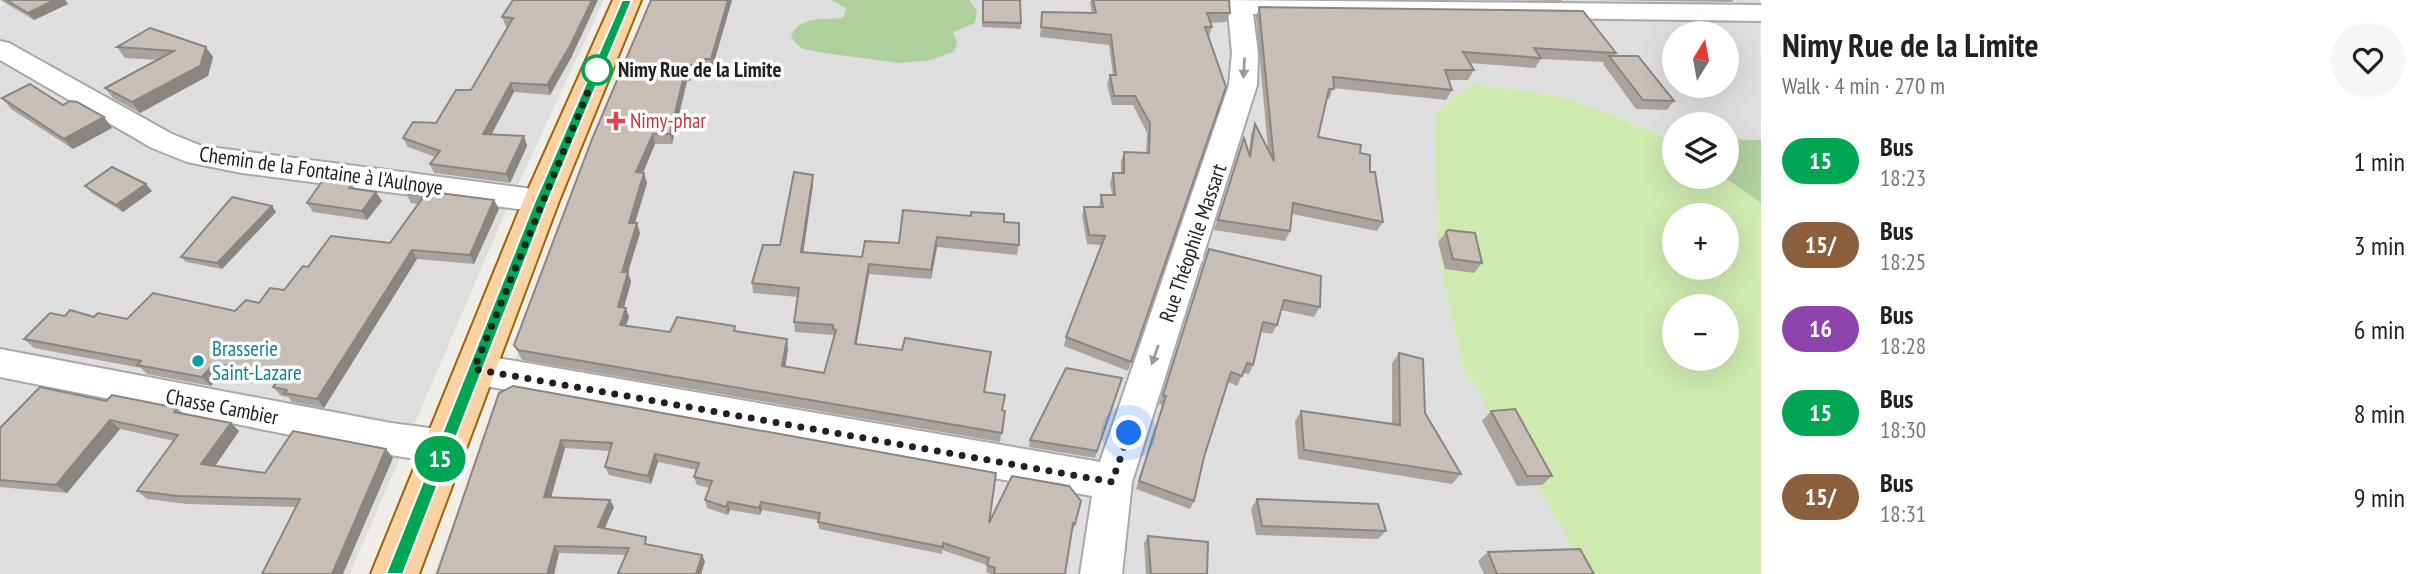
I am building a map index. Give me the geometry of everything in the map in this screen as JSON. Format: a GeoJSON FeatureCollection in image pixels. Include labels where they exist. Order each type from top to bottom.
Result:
{"type":"FeatureCollection","features":[{"type":"Feature","properties":{"kind":"main road"},"geometry":{"type":"LineString","coordinates":[[395,574],[541,201],[627,0]]}},
{"type":"Feature","properties":{"kind":"street"},"geometry":{"type":"LineString","coordinates":[[1239,3],[1761,13]]}},
{"type":"Feature","properties":{"kind":"street","name":"Rue Théophile Massart"},"geometry":{"type":"LineString","coordinates":[[1101,574],[1112,482],[1244,85],[1245,54],[1239,3]]}},
{"type":"Feature","properties":{"kind":"street","name":"Chemin de la Fontaine à l'Aulnoye"},"geometry":{"type":"LineString","coordinates":[[0,49],[138,129],[197,155],[541,201]]}},
{"type":"Feature","properties":{"kind":"street","name":"Chasse Cambier"},"geometry":{"type":"LineString","coordinates":[[0,363],[391,439],[445,447]]}},
{"type":"Feature","properties":{"kind":"street"},"geometry":{"type":"LineString","coordinates":[[474,369],[1112,482]]}},
{"type":"Feature","properties":{"kind":"shaded area"},"geometry":{"type":"Polygon","coordinates":[[[14,0],[604,0],[509,204],[350,574],[0,574],[0,7],[14,0]]]}},
{"type":"Feature","properties":{"kind":"shaded area"},"geometry":{"type":"Polygon","coordinates":[[[653,0],[1760,0],[1761,140],[1739,139],[1739,112],[1662,112],[1662,135],[1608,112],[1554,95],[1471,84],[1435,114],[1438,241],[1445,288],[1467,379],[1474,380],[1492,421],[1511,420],[1547,483],[1538,484],[1588,574],[434,574],[653,0]]]}},
{"type":"Feature","properties":{"kind":"green space"},"geometry":{"type":"Polygon","coordinates":[[[831,0],[969,0],[977,11],[975,23],[953,32],[957,42],[955,51],[931,60],[899,63],[801,48],[791,38],[798,26],[811,20],[843,18],[846,8],[831,0]]]}},
{"type":"Feature","properties":{"kind":"green space"},"geometry":{"type":"Polygon","coordinates":[[[1471,84],[1554,95],[1608,112],[1662,136],[1662,189],[1739,188],[1761,203],[1761,574],[1588,574],[1537,484],[1547,482],[1511,421],[1492,422],[1474,380],[1467,379],[1445,288],[1438,241],[1435,114],[1471,84]]]}},
{"type":"Feature","properties":{"kind":"green space"},"geometry":{"type":"Polygon","coordinates":[[[1739,139],[1761,140],[1761,203],[1739,188],[1739,139]]]}},
{"type":"Feature","properties":{"kind":"building"},"geometry":{"type":"Polygon","coordinates":[[[6,0],[55,0],[28,13],[6,0]]]}},
{"type":"Feature","properties":{"kind":"building"},"geometry":{"type":"Polygon","coordinates":[[[513,0],[592,0],[547,85],[511,83],[483,134],[524,136],[506,174],[430,164],[440,151],[403,138],[413,122],[436,123],[456,90],[471,90],[513,18],[502,17],[513,0]]]}},
{"type":"Feature","properties":{"kind":"building"},"geometry":{"type":"Polygon","coordinates":[[[651,0],[728,0],[711,59],[705,59],[704,65],[690,65],[689,71],[685,71],[670,134],[653,134],[636,172],[644,173],[629,223],[637,223],[622,272],[628,272],[618,307],[626,308],[620,325],[670,332],[677,317],[735,326],[734,331],[787,339],[782,366],[824,373],[836,330],[833,325],[794,322],[799,288],[752,283],[763,245],[780,245],[794,172],[813,175],[801,252],[862,257],[865,241],[899,243],[903,210],[971,216],[971,212],[1004,214],[1004,222],[1019,223],[1019,245],[937,237],[931,270],[869,264],[855,344],[902,350],[905,338],[991,352],[984,392],[1005,395],[1002,433],[518,350],[514,345],[592,139],[651,0]]]}},
{"type":"Feature","properties":{"kind":"building"},"geometry":{"type":"Polygon","coordinates":[[[983,0],[1020,0],[1021,23],[983,22],[983,0]]]}},
{"type":"Feature","properties":{"kind":"building"},"geometry":{"type":"Polygon","coordinates":[[[1093,0],[1229,0],[1230,13],[1207,13],[1212,27],[1205,27],[1226,87],[1131,362],[1066,337],[1105,236],[1089,235],[1084,207],[1103,207],[1101,195],[1115,195],[1113,173],[1124,173],[1124,152],[1149,153],[1150,123],[1135,96],[1114,96],[1110,75],[1116,75],[1111,35],[1041,27],[1042,12],[1096,13],[1093,0]]]}},
{"type":"Feature","properties":{"kind":"building"},"geometry":{"type":"Polygon","coordinates":[[[1259,7],[1583,11],[1616,53],[1534,48],[1541,58],[1463,52],[1474,70],[1445,70],[1452,90],[1333,77],[1334,89],[1329,89],[1318,137],[1361,145],[1360,153],[1370,155],[1370,172],[1375,172],[1383,222],[1293,203],[1290,231],[1218,220],[1244,138],[1250,157],[1255,124],[1274,161],[1259,7]]]}},
{"type":"Feature","properties":{"kind":"building"},"geometry":{"type":"Polygon","coordinates":[[[150,28],[206,47],[200,66],[132,102],[105,88],[174,51],[117,47],[150,28]]]}},
{"type":"Feature","properties":{"kind":"building"},"geometry":{"type":"Polygon","coordinates":[[[1609,56],[1638,56],[1662,86],[1662,98],[1672,98],[1674,101],[1643,100],[1609,56]]]}},
{"type":"Feature","properties":{"kind":"building"},"geometry":{"type":"Polygon","coordinates":[[[30,84],[63,105],[70,101],[77,102],[104,117],[64,139],[2,98],[30,84]]]}},
{"type":"Feature","properties":{"kind":"building"},"geometry":{"type":"Polygon","coordinates":[[[112,167],[146,184],[116,205],[85,186],[112,167]]]}},
{"type":"Feature","properties":{"kind":"building"},"geometry":{"type":"Polygon","coordinates":[[[323,180],[352,184],[349,188],[376,192],[362,211],[307,203],[323,180]]]}},
{"type":"Feature","properties":{"kind":"building"},"geometry":{"type":"Polygon","coordinates":[[[409,189],[494,200],[470,255],[412,250],[317,399],[284,393],[287,390],[273,387],[281,376],[214,363],[202,377],[137,365],[141,361],[24,339],[50,313],[65,316],[70,310],[94,317],[98,313],[127,319],[153,293],[235,311],[246,300],[259,303],[270,288],[284,290],[303,266],[308,267],[331,236],[390,243],[424,196],[406,193],[409,189]]]}},
{"type":"Feature","properties":{"kind":"building"},"geometry":{"type":"Polygon","coordinates":[[[232,197],[272,206],[217,263],[181,257],[232,197]]]}},
{"type":"Feature","properties":{"kind":"building"},"geometry":{"type":"Polygon","coordinates":[[[1446,232],[1475,233],[1482,263],[1453,259],[1446,232]]]}},
{"type":"Feature","properties":{"kind":"building"},"geometry":{"type":"Polygon","coordinates":[[[1209,249],[1321,276],[1320,307],[1284,300],[1277,325],[1263,322],[1253,365],[1247,363],[1242,376],[1231,372],[1204,457],[1194,501],[1139,481],[1209,249]]]}},
{"type":"Feature","properties":{"kind":"building"},"geometry":{"type":"Polygon","coordinates":[[[1399,353],[1423,359],[1425,413],[1461,474],[1304,450],[1301,411],[1400,425],[1399,353]]]}},
{"type":"Feature","properties":{"kind":"building"},"geometry":{"type":"Polygon","coordinates":[[[1066,368],[1122,378],[1097,451],[1030,440],[1066,368]]]}},
{"type":"Feature","properties":{"kind":"building"},"geometry":{"type":"Polygon","coordinates":[[[513,386],[996,473],[989,523],[1012,476],[1069,486],[1081,501],[1075,524],[1073,523],[1065,574],[994,574],[995,568],[987,565],[989,558],[943,543],[943,547],[818,522],[820,513],[761,502],[759,508],[728,502],[726,507],[705,500],[712,481],[694,477],[699,463],[655,454],[648,476],[605,467],[612,443],[561,440],[544,497],[610,500],[598,527],[646,537],[645,544],[702,555],[696,574],[621,574],[618,573],[629,548],[555,546],[547,574],[437,574],[499,393],[513,386]]]}},
{"type":"Feature","properties":{"kind":"building"},"geometry":{"type":"Polygon","coordinates":[[[40,387],[106,401],[112,395],[177,408],[174,412],[231,423],[201,464],[265,473],[293,431],[386,449],[332,574],[262,574],[300,499],[178,496],[137,491],[178,435],[110,420],[56,485],[0,480],[0,428],[40,387]]]}},
{"type":"Feature","properties":{"kind":"building"},"geometry":{"type":"Polygon","coordinates":[[[1515,409],[1552,476],[1527,476],[1491,411],[1515,409]]]}},
{"type":"Feature","properties":{"kind":"building"},"geometry":{"type":"Polygon","coordinates":[[[1257,499],[1378,504],[1386,531],[1262,526],[1257,499]]]}},
{"type":"Feature","properties":{"kind":"building"},"geometry":{"type":"Polygon","coordinates":[[[1148,536],[1208,542],[1207,574],[1151,574],[1148,536]]]}},
{"type":"Feature","properties":{"kind":"building"},"geometry":{"type":"Polygon","coordinates":[[[1580,549],[1594,574],[1497,574],[1488,552],[1580,549]]]}},
{"type":"Feature","properties":{"kind":"bus line","name":"15"},"geometry":{"type":"LineString","coordinates":[[395,574],[541,201],[627,0]]}},
{"type":"Feature","properties":{"kind":"place","name":"Nimy Rue de la Limite"},"geometry":{"type":"Point","coordinates":[597,70]}},
{"type":"Feature","properties":{"kind":"place","name":"Nimy-phar"},"geometry":{"type":"Point","coordinates":[616,121]}},
{"type":"Feature","properties":{"kind":"place","name":"Brasserie Saint-Lazare"},"geometry":{"type":"Point","coordinates":[198,361]}},
{"type":"Feature","properties":{"kind":"route"},"geometry":{"type":"LineString","coordinates":[[597,70],[474,369],[1112,482],[1129,433]]}}]}
